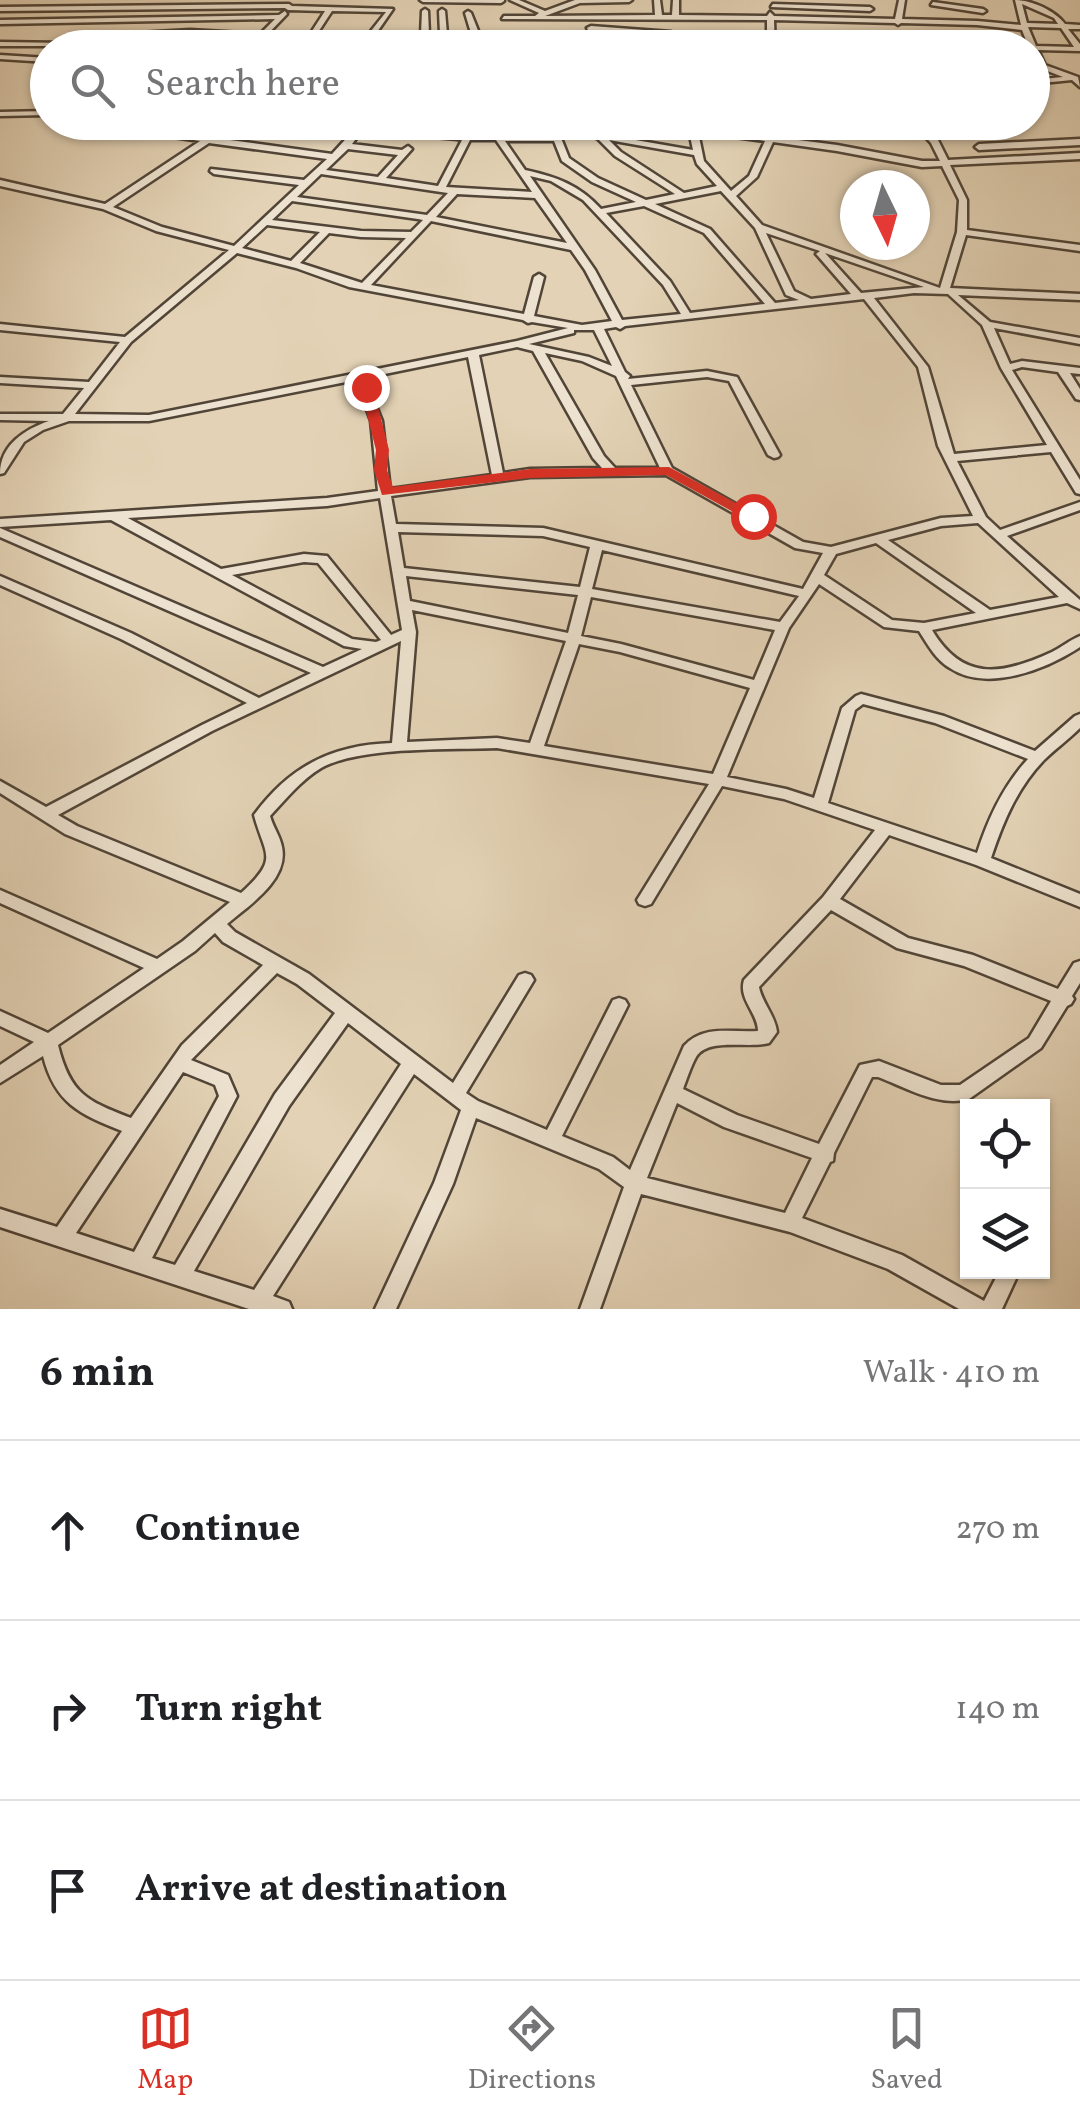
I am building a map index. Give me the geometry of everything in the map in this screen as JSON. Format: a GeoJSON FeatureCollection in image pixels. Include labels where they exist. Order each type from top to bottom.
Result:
{"type":"FeatureCollection","features":[{"type":"Feature","properties":{"kind":"street"},"geometry":{"type":"LineString","coordinates":[[0,0],[16,0]]}},
{"type":"Feature","properties":{"kind":"street"},"geometry":{"type":"LineString","coordinates":[[53,0],[63,1],[69,9]]}},
{"type":"Feature","properties":{"kind":"street"},"geometry":{"type":"LineString","coordinates":[[423,0],[501,0],[504,21],[499,30]]}},
{"type":"Feature","properties":{"kind":"street"},"geometry":{"type":"LineString","coordinates":[[516,0],[544,13]]}},
{"type":"Feature","properties":{"kind":"street"},"geometry":{"type":"LineString","coordinates":[[548,0],[554,8]]}},
{"type":"Feature","properties":{"kind":"street"},"geometry":{"type":"LineString","coordinates":[[533,18],[580,1],[629,0]]}},
{"type":"Feature","properties":{"kind":"street"},"geometry":{"type":"LineString","coordinates":[[656,0],[659,19]]}},
{"type":"Feature","properties":{"kind":"street"},"geometry":{"type":"LineString","coordinates":[[675,18],[676,0]]}},
{"type":"Feature","properties":{"kind":"street"},"geometry":{"type":"LineString","coordinates":[[897,22],[902,0]]}},
{"type":"Feature","properties":{"kind":"street"},"geometry":{"type":"LineString","coordinates":[[919,0],[983,10]]}},
{"type":"Feature","properties":{"kind":"street"},"geometry":{"type":"LineString","coordinates":[[980,0],[984,23]]}},
{"type":"Feature","properties":{"kind":"street"},"geometry":{"type":"LineString","coordinates":[[1027,30],[1019,0],[1048,12],[1080,49]]}},
{"type":"Feature","properties":{"kind":"street"},"geometry":{"type":"LineString","coordinates":[[572,19],[580,1]]}},
{"type":"Feature","properties":{"kind":"street"},"geometry":{"type":"LineString","coordinates":[[823,30],[828,22],[827,2]]}},
{"type":"Feature","properties":{"kind":"street"},"geometry":{"type":"LineString","coordinates":[[769,30],[772,3],[827,2],[871,4],[874,30]]}},
{"type":"Feature","properties":{"kind":"street"},"geometry":{"type":"LineString","coordinates":[[0,9],[219,3],[392,10],[376,30]]}},
{"type":"Feature","properties":{"kind":"street"},"geometry":{"type":"LineString","coordinates":[[936,20],[938,3]]}},
{"type":"Feature","properties":{"kind":"street"},"geometry":{"type":"LineString","coordinates":[[269,30],[290,5]]}},
{"type":"Feature","properties":{"kind":"street"},"geometry":{"type":"LineString","coordinates":[[156,21],[161,7]]}},
{"type":"Feature","properties":{"kind":"street"},"geometry":{"type":"LineString","coordinates":[[318,30],[330,9]]}},
{"type":"Feature","properties":{"kind":"street"},"geometry":{"type":"LineString","coordinates":[[425,11],[425,30]]}},
{"type":"Feature","properties":{"kind":"street"},"geometry":{"type":"LineString","coordinates":[[442,11],[444,30]]}},
{"type":"Feature","properties":{"kind":"street"},"geometry":{"type":"LineString","coordinates":[[468,13],[471,30]]}},
{"type":"Feature","properties":{"kind":"street"},"geometry":{"type":"LineString","coordinates":[[0,22],[282,17]]}},
{"type":"Feature","properties":{"kind":"street"},"geometry":{"type":"LineString","coordinates":[[504,21],[713,17],[828,22],[936,20]]}},
{"type":"Feature","properties":{"kind":"street"},"geometry":{"type":"LineString","coordinates":[[713,17],[714,28]]}},
{"type":"Feature","properties":{"kind":"street"},"geometry":{"type":"LineString","coordinates":[[897,22],[936,20],[1080,27]]}},
{"type":"Feature","properties":{"kind":"street"},"geometry":{"type":"LineString","coordinates":[[139,30],[141,21]]}},
{"type":"Feature","properties":{"kind":"street"},"geometry":{"type":"LineString","coordinates":[[504,21],[618,30]]}},
{"type":"Feature","properties":{"kind":"street"},"geometry":{"type":"LineString","coordinates":[[55,30],[62,22]]}},
{"type":"Feature","properties":{"kind":"street"},"geometry":{"type":"LineString","coordinates":[[909,22],[914,30]]}},
{"type":"Feature","properties":{"kind":"street"},"geometry":{"type":"LineString","coordinates":[[964,22],[969,30]]}},
{"type":"Feature","properties":{"kind":"street"},"geometry":{"type":"LineString","coordinates":[[0,31],[30,31]]}},
{"type":"Feature","properties":{"kind":"street"},"geometry":{"type":"LineString","coordinates":[[0,44],[30,46]]}},
{"type":"Feature","properties":{"kind":"street"},"geometry":{"type":"LineString","coordinates":[[1050,48],[1080,49]]}},
{"type":"Feature","properties":{"kind":"street"},"geometry":{"type":"LineString","coordinates":[[0,57],[30,59]]}},
{"type":"Feature","properties":{"kind":"street"},"geometry":{"type":"LineString","coordinates":[[1050,69],[1078,81]]}},
{"type":"Feature","properties":{"kind":"street"},"geometry":{"type":"LineString","coordinates":[[1050,82],[1078,81]]}},
{"type":"Feature","properties":{"kind":"street"},"geometry":{"type":"LineString","coordinates":[[0,114],[30,113]]}},
{"type":"Feature","properties":{"kind":"street"},"geometry":{"type":"LineString","coordinates":[[202,140],[333,157]]}},
{"type":"Feature","properties":{"kind":"street"},"geometry":{"type":"LineString","coordinates":[[230,140],[231,144]]}},
{"type":"Feature","properties":{"kind":"street"},"geometry":{"type":"LineString","coordinates":[[0,470],[20,440],[38,428],[65,419],[127,340],[236,250],[351,140]]}},
{"type":"Feature","properties":{"kind":"street"},"geometry":{"type":"LineString","coordinates":[[380,180],[406,153],[411,140]]}},
{"type":"Feature","properties":{"kind":"street"},"geometry":{"type":"LineString","coordinates":[[441,189],[461,140]]}},
{"type":"Feature","properties":{"kind":"street"},"geometry":{"type":"LineString","coordinates":[[500,140],[590,270],[620,326]]}},
{"type":"Feature","properties":{"kind":"street"},"geometry":{"type":"LineString","coordinates":[[561,140],[566,159],[577,168],[707,231],[770,305]]}},
{"type":"Feature","properties":{"kind":"street"},"geometry":{"type":"LineString","coordinates":[[605,140],[638,169],[680,194]]}},
{"type":"Feature","properties":{"kind":"street"},"geometry":{"type":"LineString","coordinates":[[640,140],[698,153]]}},
{"type":"Feature","properties":{"kind":"street"},"geometry":{"type":"LineString","coordinates":[[698,140],[700,162],[759,227],[798,298]]}},
{"type":"Feature","properties":{"kind":"street"},"geometry":{"type":"LineString","coordinates":[[730,197],[754,177],[769,140],[895,161],[944,164],[1079,156]]}},
{"type":"Feature","properties":{"kind":"street"},"geometry":{"type":"LineString","coordinates":[[932,140],[963,200],[962,232],[947,292]]}},
{"type":"Feature","properties":{"kind":"street"},"geometry":{"type":"LineString","coordinates":[[106,207],[192,148],[209,141]]}},
{"type":"Feature","properties":{"kind":"street"},"geometry":{"type":"LineString","coordinates":[[979,147],[1080,142]]}},
{"type":"Feature","properties":{"kind":"street"},"geometry":{"type":"LineString","coordinates":[[1059,144],[1063,150],[1079,156]]}},
{"type":"Feature","properties":{"kind":"street"},"geometry":{"type":"LineString","coordinates":[[346,146],[406,153]]}},
{"type":"Feature","properties":{"kind":"street"},"geometry":{"type":"LineString","coordinates":[[214,171],[306,182]]}},
{"type":"Feature","properties":{"kind":"street"},"geometry":{"type":"LineString","coordinates":[[318,171],[455,191],[535,195]]}},
{"type":"Feature","properties":{"kind":"street"},"geometry":{"type":"LineString","coordinates":[[521,172],[570,187],[599,212],[667,283],[688,317]]}},
{"type":"Feature","properties":{"kind":"street"},"geometry":{"type":"LineString","coordinates":[[0,183],[106,207],[159,229],[294,264],[364,288],[582,328],[688,317],[798,298],[861,294],[947,292],[1080,297]]}},
{"type":"Feature","properties":{"kind":"street"},"geometry":{"type":"LineString","coordinates":[[599,212],[722,188]]}},
{"type":"Feature","properties":{"kind":"street"},"geometry":{"type":"LineString","coordinates":[[364,288],[455,191]]}},
{"type":"Feature","properties":{"kind":"street"},"geometry":{"type":"LineString","coordinates":[[288,198],[428,218],[572,247]]}},
{"type":"Feature","properties":{"kind":"street"},"geometry":{"type":"LineString","coordinates":[[264,222],[414,234]]}},
{"type":"Feature","properties":{"kind":"street"},"geometry":{"type":"LineString","coordinates":[[759,227],[840,257]]}},
{"type":"Feature","properties":{"kind":"street"},"geometry":{"type":"LineString","coordinates":[[294,264],[328,229]]}},
{"type":"Feature","properties":{"kind":"street"},"geometry":{"type":"LineString","coordinates":[[962,232],[1080,248]]}},
{"type":"Feature","properties":{"kind":"street"},"geometry":{"type":"LineString","coordinates":[[818,250],[923,367],[935,420],[982,520],[1074,602]]}},
{"type":"Feature","properties":{"kind":"street"},"geometry":{"type":"LineString","coordinates":[[835,268],[842,260]]}},
{"type":"Feature","properties":{"kind":"street"},"geometry":{"type":"LineString","coordinates":[[852,260],[898,272],[947,292],[987,324],[1080,341]]}},
{"type":"Feature","properties":{"kind":"street"},"geometry":{"type":"LineString","coordinates":[[528,320],[540,276]]}},
{"type":"Feature","properties":{"kind":"street"},"geometry":{"type":"LineString","coordinates":[[987,324],[1003,362],[1080,490]]}},
{"type":"Feature","properties":{"kind":"street"},"geometry":{"type":"LineString","coordinates":[[0,327],[127,340]]}},
{"type":"Feature","properties":{"kind":"street"},"geometry":{"type":"LineString","coordinates":[[0,417],[116,420],[164,415],[582,328]]}},
{"type":"Feature","properties":{"kind":"street"},"geometry":{"type":"LineString","coordinates":[[599,328],[669,471]]}},
{"type":"Feature","properties":{"kind":"street"},"geometry":{"type":"LineString","coordinates":[[517,344],[585,359],[626,379],[706,374],[733,379],[774,455]]}},
{"type":"Feature","properties":{"kind":"street"},"geometry":{"type":"LineString","coordinates":[[537,348],[610,470]]}},
{"type":"Feature","properties":{"kind":"street"},"geometry":{"type":"LineString","coordinates":[[473,353],[498,477]]}},
{"type":"Feature","properties":{"kind":"street"},"geometry":{"type":"LineString","coordinates":[[1003,362],[1080,371]]}},
{"type":"Feature","properties":{"kind":"street"},"geometry":{"type":"LineString","coordinates":[[1061,368],[1080,397]]}},
{"type":"Feature","properties":{"kind":"street"},"geometry":{"type":"LineString","coordinates":[[358,374],[366,387],[382,450],[380,470],[387,492],[406,618],[398,746]]}},
{"type":"Feature","properties":{"kind":"street"},"geometry":{"type":"LineString","coordinates":[[0,380],[90,385]]}},
{"type":"Feature","properties":{"kind":"street"},"geometry":{"type":"LineString","coordinates":[[950,458],[1054,448]]}},
{"type":"Feature","properties":{"kind":"street"},"geometry":{"type":"LineString","coordinates":[[0,523],[326,502],[498,477],[610,470],[669,471],[799,546],[830,551],[941,522],[982,520]]}},
{"type":"Feature","properties":{"kind":"street"},"geometry":{"type":"LineString","coordinates":[[998,535],[1080,506]]}},
{"type":"Feature","properties":{"kind":"street"},"geometry":{"type":"LineString","coordinates":[[111,514],[350,650]]}},
{"type":"Feature","properties":{"kind":"street"},"geometry":{"type":"LineString","coordinates":[[390,528],[495,528],[598,543],[807,594]]}},
{"type":"Feature","properties":{"kind":"street"},"geometry":{"type":"LineString","coordinates":[[0,532],[322,672]]}},
{"type":"Feature","properties":{"kind":"street"},"geometry":{"type":"LineString","coordinates":[[878,539],[988,616]]}},
{"type":"Feature","properties":{"kind":"street"},"geometry":{"type":"LineString","coordinates":[[536,748],[574,638],[598,543]]}},
{"type":"Feature","properties":{"kind":"street"},"geometry":{"type":"LineString","coordinates":[[645,900],[718,781],[783,627],[807,594],[830,551]]}},
{"type":"Feature","properties":{"kind":"street"},"geometry":{"type":"LineString","coordinates":[[218,573],[304,558],[322,559],[382,643]]}},
{"type":"Feature","properties":{"kind":"street"},"geometry":{"type":"LineString","coordinates":[[398,571],[585,592],[783,627]]}},
{"type":"Feature","properties":{"kind":"street"},"geometry":{"type":"LineString","coordinates":[[816,576],[889,624],[924,627],[1074,602]]}},
{"type":"Feature","properties":{"kind":"street"},"geometry":{"type":"LineString","coordinates":[[0,580],[126,636],[258,704]]}},
{"type":"Feature","properties":{"kind":"street"},"geometry":{"type":"LineString","coordinates":[[47,814],[322,672],[350,650],[382,643],[406,618],[438,612],[574,638],[757,685]]}},
{"type":"Feature","properties":{"kind":"street"},"geometry":{"type":"LineString","coordinates":[[924,627],[942,656],[966,672],[994,676],[1056,656],[1080,640]]}},
{"type":"Feature","properties":{"kind":"street"},"geometry":{"type":"LineString","coordinates":[[820,804],[849,708],[861,698],[939,719],[1038,757]]}},
{"type":"Feature","properties":{"kind":"street"},"geometry":{"type":"LineString","coordinates":[[982,861],[1000,810],[1038,757],[1080,718]]}},
{"type":"Feature","properties":{"kind":"street"},"geometry":{"type":"LineString","coordinates":[[0,1075],[158,967],[242,900],[275,862],[276,846],[264,828],[262,816],[293,782],[315,765],[338,756],[398,746],[497,743],[536,748],[820,804],[982,861],[1080,901]]}},
{"type":"Feature","properties":{"kind":"street"},"geometry":{"type":"LineString","coordinates":[[1,788],[72,830],[242,900]]}},
{"type":"Feature","properties":{"kind":"street"},"geometry":{"type":"LineString","coordinates":[[590,1309],[635,1184],[696,1041],[757,1040],[768,1032],[768,1020],[750,995],[750,985],[828,901],[885,830]]}},
{"type":"Feature","properties":{"kind":"street"},"geometry":{"type":"LineString","coordinates":[[0,896],[158,967]]}},
{"type":"Feature","properties":{"kind":"street"},"geometry":{"type":"LineString","coordinates":[[828,901],[903,942],[967,960],[1065,999]]}},
{"type":"Feature","properties":{"kind":"street"},"geometry":{"type":"LineString","coordinates":[[216,923],[229,937],[303,979],[463,1101],[606,1163],[635,1184],[790,1224],[895,1262],[978,1309]]}},
{"type":"Feature","properties":{"kind":"street"},"geometry":{"type":"LineString","coordinates":[[61,1238],[179,1063],[218,1018],[274,965]]}},
{"type":"Feature","properties":{"kind":"street"},"geometry":{"type":"LineString","coordinates":[[790,1224],[866,1070],[879,1068],[940,1093],[963,1093],[1035,1043],[1065,999],[1080,968]]}},
{"type":"Feature","properties":{"kind":"street"},"geometry":{"type":"LineString","coordinates":[[384,1309],[443,1184],[463,1101],[525,980]]}},
{"type":"Feature","properties":{"kind":"street"},"geometry":{"type":"LineString","coordinates":[[552,1140],[619,1005]]}},
{"type":"Feature","properties":{"kind":"street"},"geometry":{"type":"LineString","coordinates":[[178,1278],[282,1100],[345,1014]]}},
{"type":"Feature","properties":{"kind":"street"},"geometry":{"type":"LineString","coordinates":[[0,1018],[48,1041]]}},
{"type":"Feature","properties":{"kind":"street"},"geometry":{"type":"LineString","coordinates":[[48,1041],[53,1066],[68,1096],[134,1128]]}},
{"type":"Feature","properties":{"kind":"street"},"geometry":{"type":"LineString","coordinates":[[138,1264],[228,1096],[222,1080],[179,1063]]}},
{"type":"Feature","properties":{"kind":"street"},"geometry":{"type":"LineString","coordinates":[[257,1302],[411,1064]]}},
{"type":"Feature","properties":{"kind":"street"},"geometry":{"type":"LineString","coordinates":[[672,1092],[731,1121],[826,1155]]}},
{"type":"Feature","properties":{"kind":"street"},"geometry":{"type":"LineString","coordinates":[[0,1218],[282,1309]]}},
{"type":"Feature","properties":{"kind":"street"},"geometry":{"type":"LineString","coordinates":[[992,1309],[1005,1279]]}},
{"type":"Feature","properties":{"kind":"route"},"geometry":{"type":"LineString","coordinates":[[366,387],[382,450],[380,470],[387,492],[530,474],[669,471],[753,516]]}}]}
